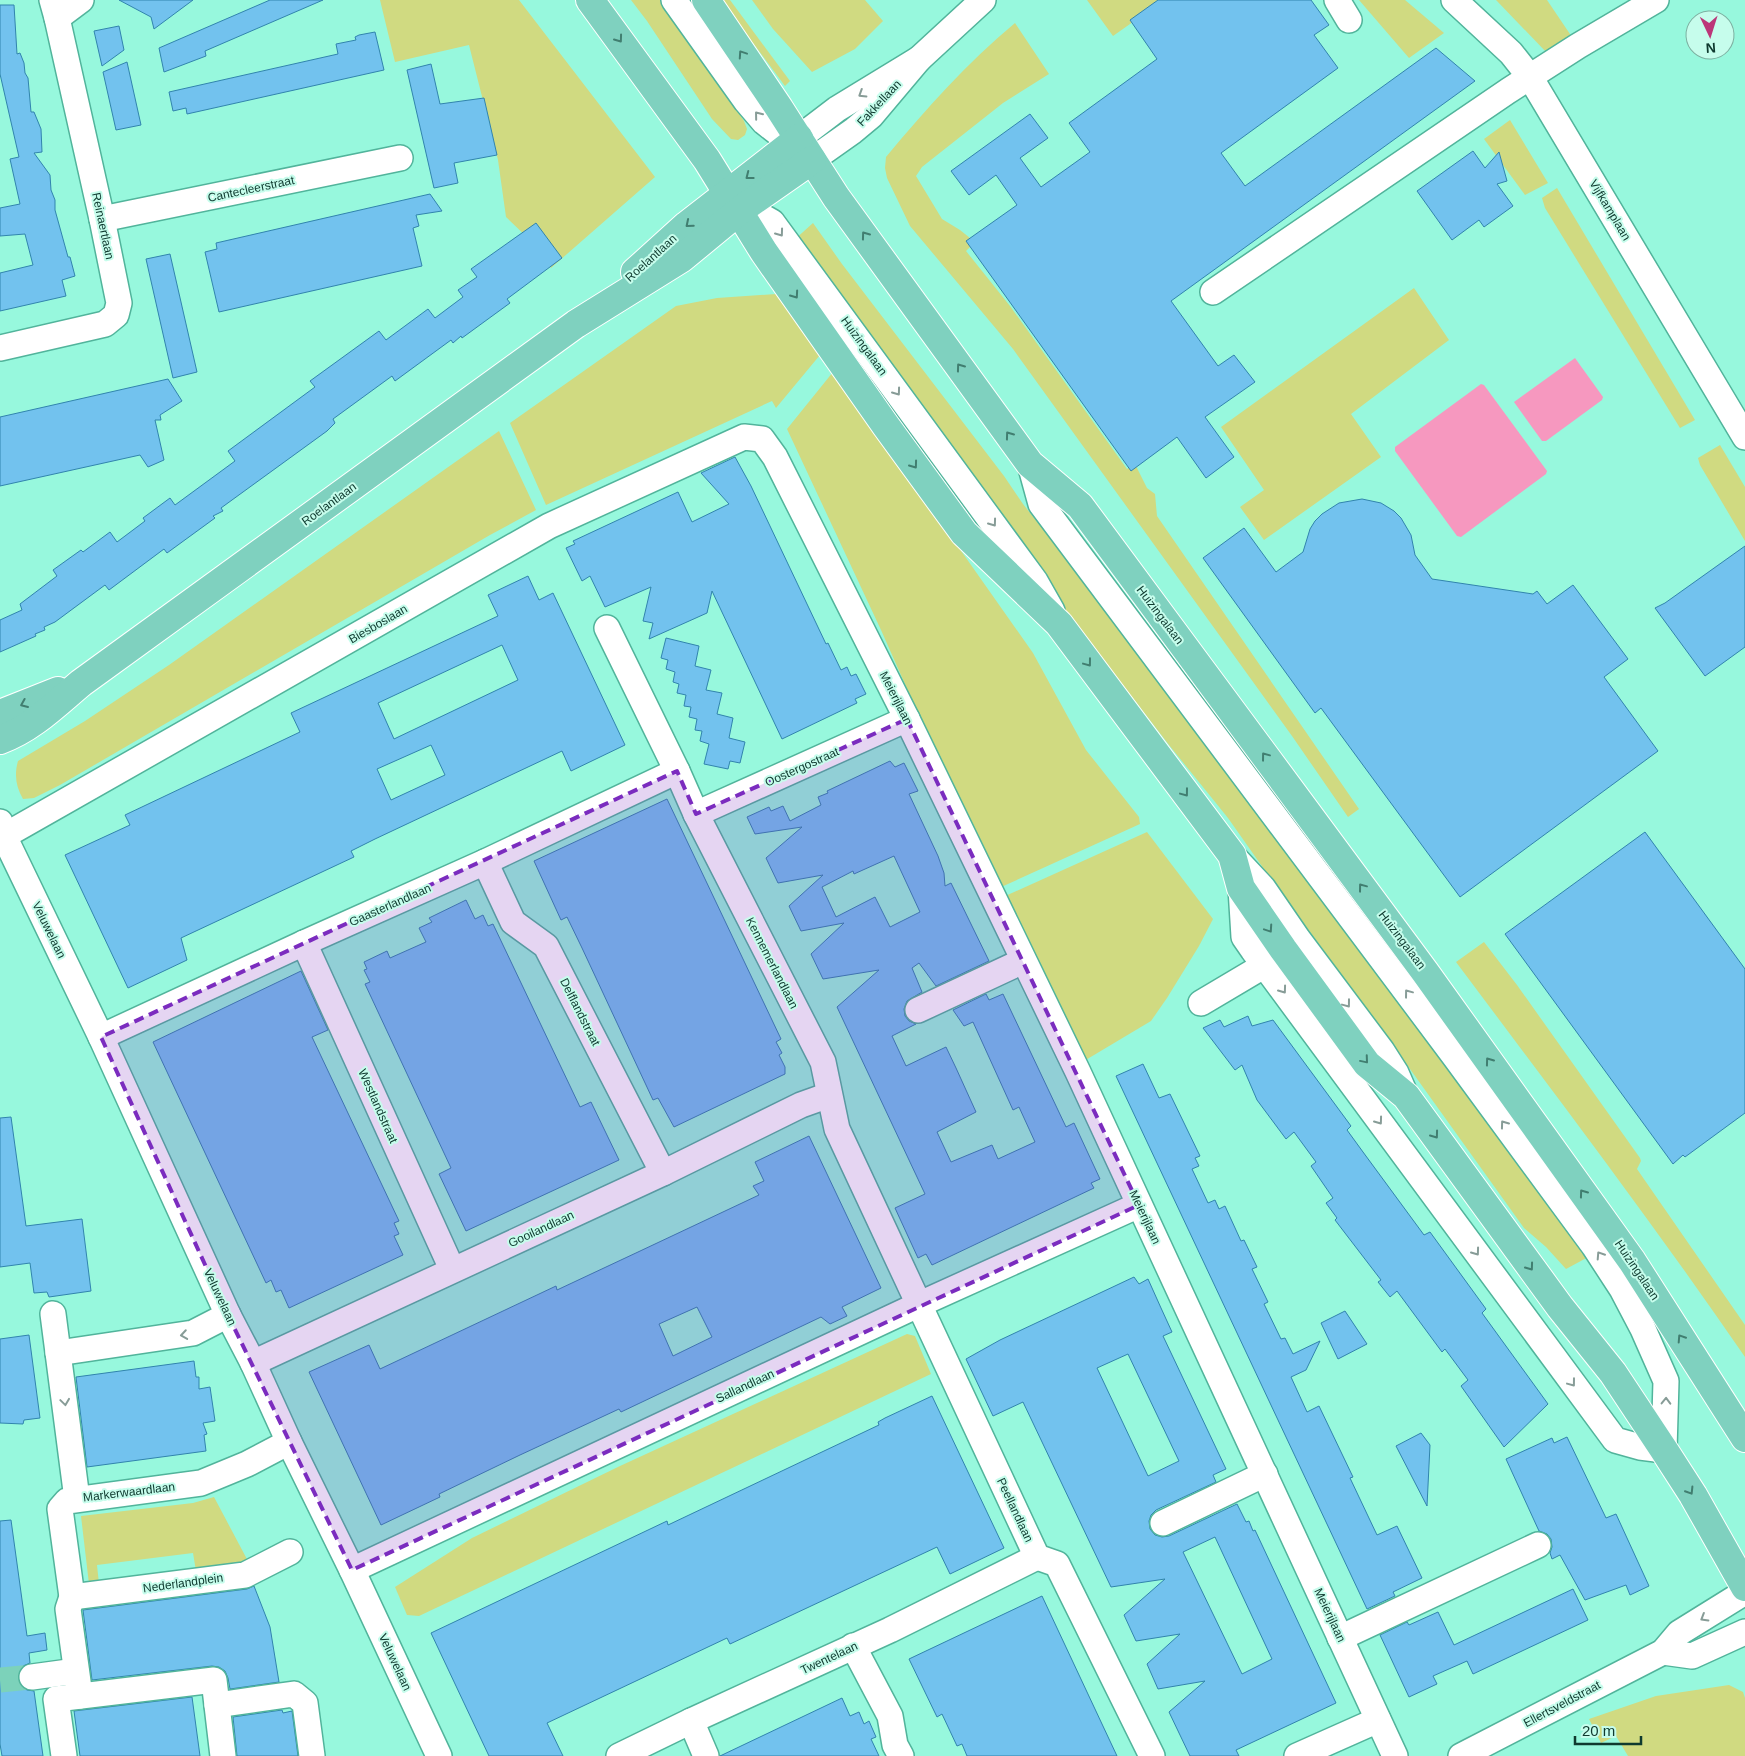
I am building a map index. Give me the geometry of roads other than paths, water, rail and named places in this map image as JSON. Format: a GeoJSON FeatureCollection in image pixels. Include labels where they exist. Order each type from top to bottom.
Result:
{"type":"FeatureCollection","features":[{"type":"Feature","properties":{"kind":"main road"},"geometry":{"type":"LineString","coordinates":[[590,0],[707,160],[764,252],[886,426],[964,533],[1059,624],[1232,855],[1241,888],[1367,1064],[1406,1096],[1560,1307],[1613,1373],[1714,1530],[1745,1587]]}},
{"type":"Feature","properties":{"kind":"main road","name":"Huizingalaan"},"geometry":{"type":"LineString","coordinates":[[706,0],[836,197],[1030,464],[1080,506],[1420,964],[1632,1261],[1745,1438]]}},
{"type":"Feature","properties":{"kind":"main road","name":"Roelantlaan"},"geometry":{"type":"LineString","coordinates":[[0,740],[9,737],[49,711],[81,683],[576,324],[682,258],[733,202],[805,149]]}},
{"type":"Feature","properties":{"kind":"main road","name":"Roelantlaan"},"geometry":{"type":"LineString","coordinates":[[0,714],[81,683]]}},
{"type":"Feature","properties":{"kind":"street","name":"Reinaertlaan"},"geometry":{"type":"LineString","coordinates":[[0,348],[105,324],[116,315],[119,303],[55,9],[81,0]]}},
{"type":"Feature","properties":{"kind":"street"},"geometry":{"type":"LineString","coordinates":[[674,0],[746,101],[764,122],[805,149]]}},
{"type":"Feature","properties":{"kind":"street","name":"Fakkellaan"},"geometry":{"type":"LineString","coordinates":[[805,149],[853,131],[871,116],[919,59],[983,0]]}},
{"type":"Feature","properties":{"kind":"street","name":"Vijfkamplaan"},"geometry":{"type":"LineString","coordinates":[[1454,0],[1511,53],[1530,77],[1745,437]]}},
{"type":"Feature","properties":{"kind":"street"},"geometry":{"type":"LineString","coordinates":[[1213,292],[1530,77],[1656,0]]}},
{"type":"Feature","properties":{"kind":"street","name":"Cantecleerstraat"},"geometry":{"type":"LineString","coordinates":[[102,219],[400,158]]}},
{"type":"Feature","properties":{"kind":"street","name":"Biesboslaan"},"geometry":{"type":"LineString","coordinates":[[1,830],[549,526],[744,437],[762,439]]}},
{"type":"Feature","properties":{"kind":"street","name":"Meierijlaan"},"geometry":{"type":"LineString","coordinates":[[762,439],[775,457],[907,719],[1023,961],[1086,1068],[1139,1206],[1396,1756]]}},
{"type":"Feature","properties":{"kind":"street","name":"Huizingalaan"},"geometry":{"type":"LineString","coordinates":[[1030,464],[1041,504],[1594,1246],[1617,1282],[1643,1330],[1666,1381],[1664,1450]]}},
{"type":"Feature","properties":{"kind":"street","name":"Kennemerlandlaan"},"geometry":{"type":"LineString","coordinates":[[607,628],[696,814],[823,1062],[837,1128],[920,1304]]}},
{"type":"Feature","properties":{"kind":"street","name":"Oostergostraat"},"geometry":{"type":"LineString","coordinates":[[696,814],[907,719]]}},
{"type":"Feature","properties":{"kind":"street","name":"Gaasterlandlaan"},"geometry":{"type":"LineString","coordinates":[[101,1037],[485,862],[677,771]]}},
{"type":"Feature","properties":{"kind":"street","name":"Veluwelaan"},"geometry":{"type":"LineString","coordinates":[[1,830],[101,1037],[228,1315],[253,1363],[439,1756]]}},
{"type":"Feature","properties":{"kind":"street"},"geometry":{"type":"LineString","coordinates":[[1232,855],[1263,888],[1298,939],[1382,1051],[1396,1073],[1406,1096]]}},
{"type":"Feature","properties":{"kind":"street","name":"Delflandstraat"},"geometry":{"type":"LineString","coordinates":[[485,862],[514,922],[546,946],[663,1173]]}},
{"type":"Feature","properties":{"kind":"street"},"geometry":{"type":"LineString","coordinates":[[1241,888],[1244,937],[1615,1440],[1640,1447],[1664,1450]]}},
{"type":"Feature","properties":{"kind":"street","name":"Westlandstraat"},"geometry":{"type":"LineString","coordinates":[[304,943],[452,1269]]}},
{"type":"Feature","properties":{"kind":"street"},"geometry":{"type":"LineString","coordinates":[[918,1010],[1023,961]]}},
{"type":"Feature","properties":{"kind":"street"},"geometry":{"type":"LineString","coordinates":[[1201,1003],[1265,965]]}},
{"type":"Feature","properties":{"kind":"street","name":"Gooilandlaan"},"geometry":{"type":"LineString","coordinates":[[253,1363],[452,1269],[663,1173],[801,1105],[829,1095]]}},
{"type":"Feature","properties":{"kind":"street","name":"Sallandlaan"},"geometry":{"type":"LineString","coordinates":[[352,1570],[920,1304],[1139,1206]]}},
{"type":"Feature","properties":{"kind":"street","name":"Peellandlaan"},"geometry":{"type":"LineString","coordinates":[[920,1304],[1037,1557],[1057,1564],[1152,1756]]}},
{"type":"Feature","properties":{"kind":"street","name":"Markerwaardlaan"},"geometry":{"type":"LineString","coordinates":[[52,1314],[77,1499],[201,1483],[247,1464],[289,1442]]}},
{"type":"Feature","properties":{"kind":"street"},"geometry":{"type":"LineString","coordinates":[[58,1353],[193,1333],[228,1315]]}},
{"type":"Feature","properties":{"kind":"street"},"geometry":{"type":"LineString","coordinates":[[1163,1523],[1265,1474]]}},
{"type":"Feature","properties":{"kind":"street"},"geometry":{"type":"LineString","coordinates":[[77,1499],[66,1501],[60,1509],[72,1598],[68,1609],[80,1696]]}},
{"type":"Feature","properties":{"kind":"street"},"geometry":{"type":"LineString","coordinates":[[1340,1638],[1538,1545]]}},
{"type":"Feature","properties":{"kind":"street","name":"Nederlandplein"},"geometry":{"type":"LineString","coordinates":[[72,1598],[245,1575],[290,1552]]}},
{"type":"Feature","properties":{"kind":"street","name":"Twentelaan"},"geometry":{"type":"LineString","coordinates":[[619,1756],[1037,1557]]}},
{"type":"Feature","properties":{"kind":"street","name":"Ellertsveldstraat"},"geometry":{"type":"LineString","coordinates":[[1461,1756],[1496,1748],[1624,1671],[1663,1652],[1679,1633],[1745,1592]]}},
{"type":"Feature","properties":{"kind":"street"},"geometry":{"type":"LineString","coordinates":[[1663,1652],[1692,1656],[1745,1632]]}},
{"type":"Feature","properties":{"kind":"street"},"geometry":{"type":"LineString","coordinates":[[853,1646],[890,1716],[895,1745],[901,1756]]}},
{"type":"Feature","properties":{"kind":"street"},"geometry":{"type":"LineString","coordinates":[[32,1676],[76,1671]]}},
{"type":"Feature","properties":{"kind":"street"},"geometry":{"type":"LineString","coordinates":[[64,1756],[56,1699],[214,1680],[223,1756]]}},
{"type":"Feature","properties":{"kind":"street"},"geometry":{"type":"LineString","coordinates":[[217,1705],[294,1694],[305,1703],[312,1756]]}},
{"type":"Feature","properties":{"kind":"street"},"geometry":{"type":"LineString","coordinates":[[1297,1756],[1378,1720]]}},
{"type":"Feature","properties":{"kind":"street"},"geometry":{"type":"LineString","coordinates":[[691,1721],[706,1756]]}},
{"type":"Feature","properties":{"kind":"tunnel"},"geometry":{"type":"LineString","coordinates":[[0,1680],[32,1677]]}}]}
